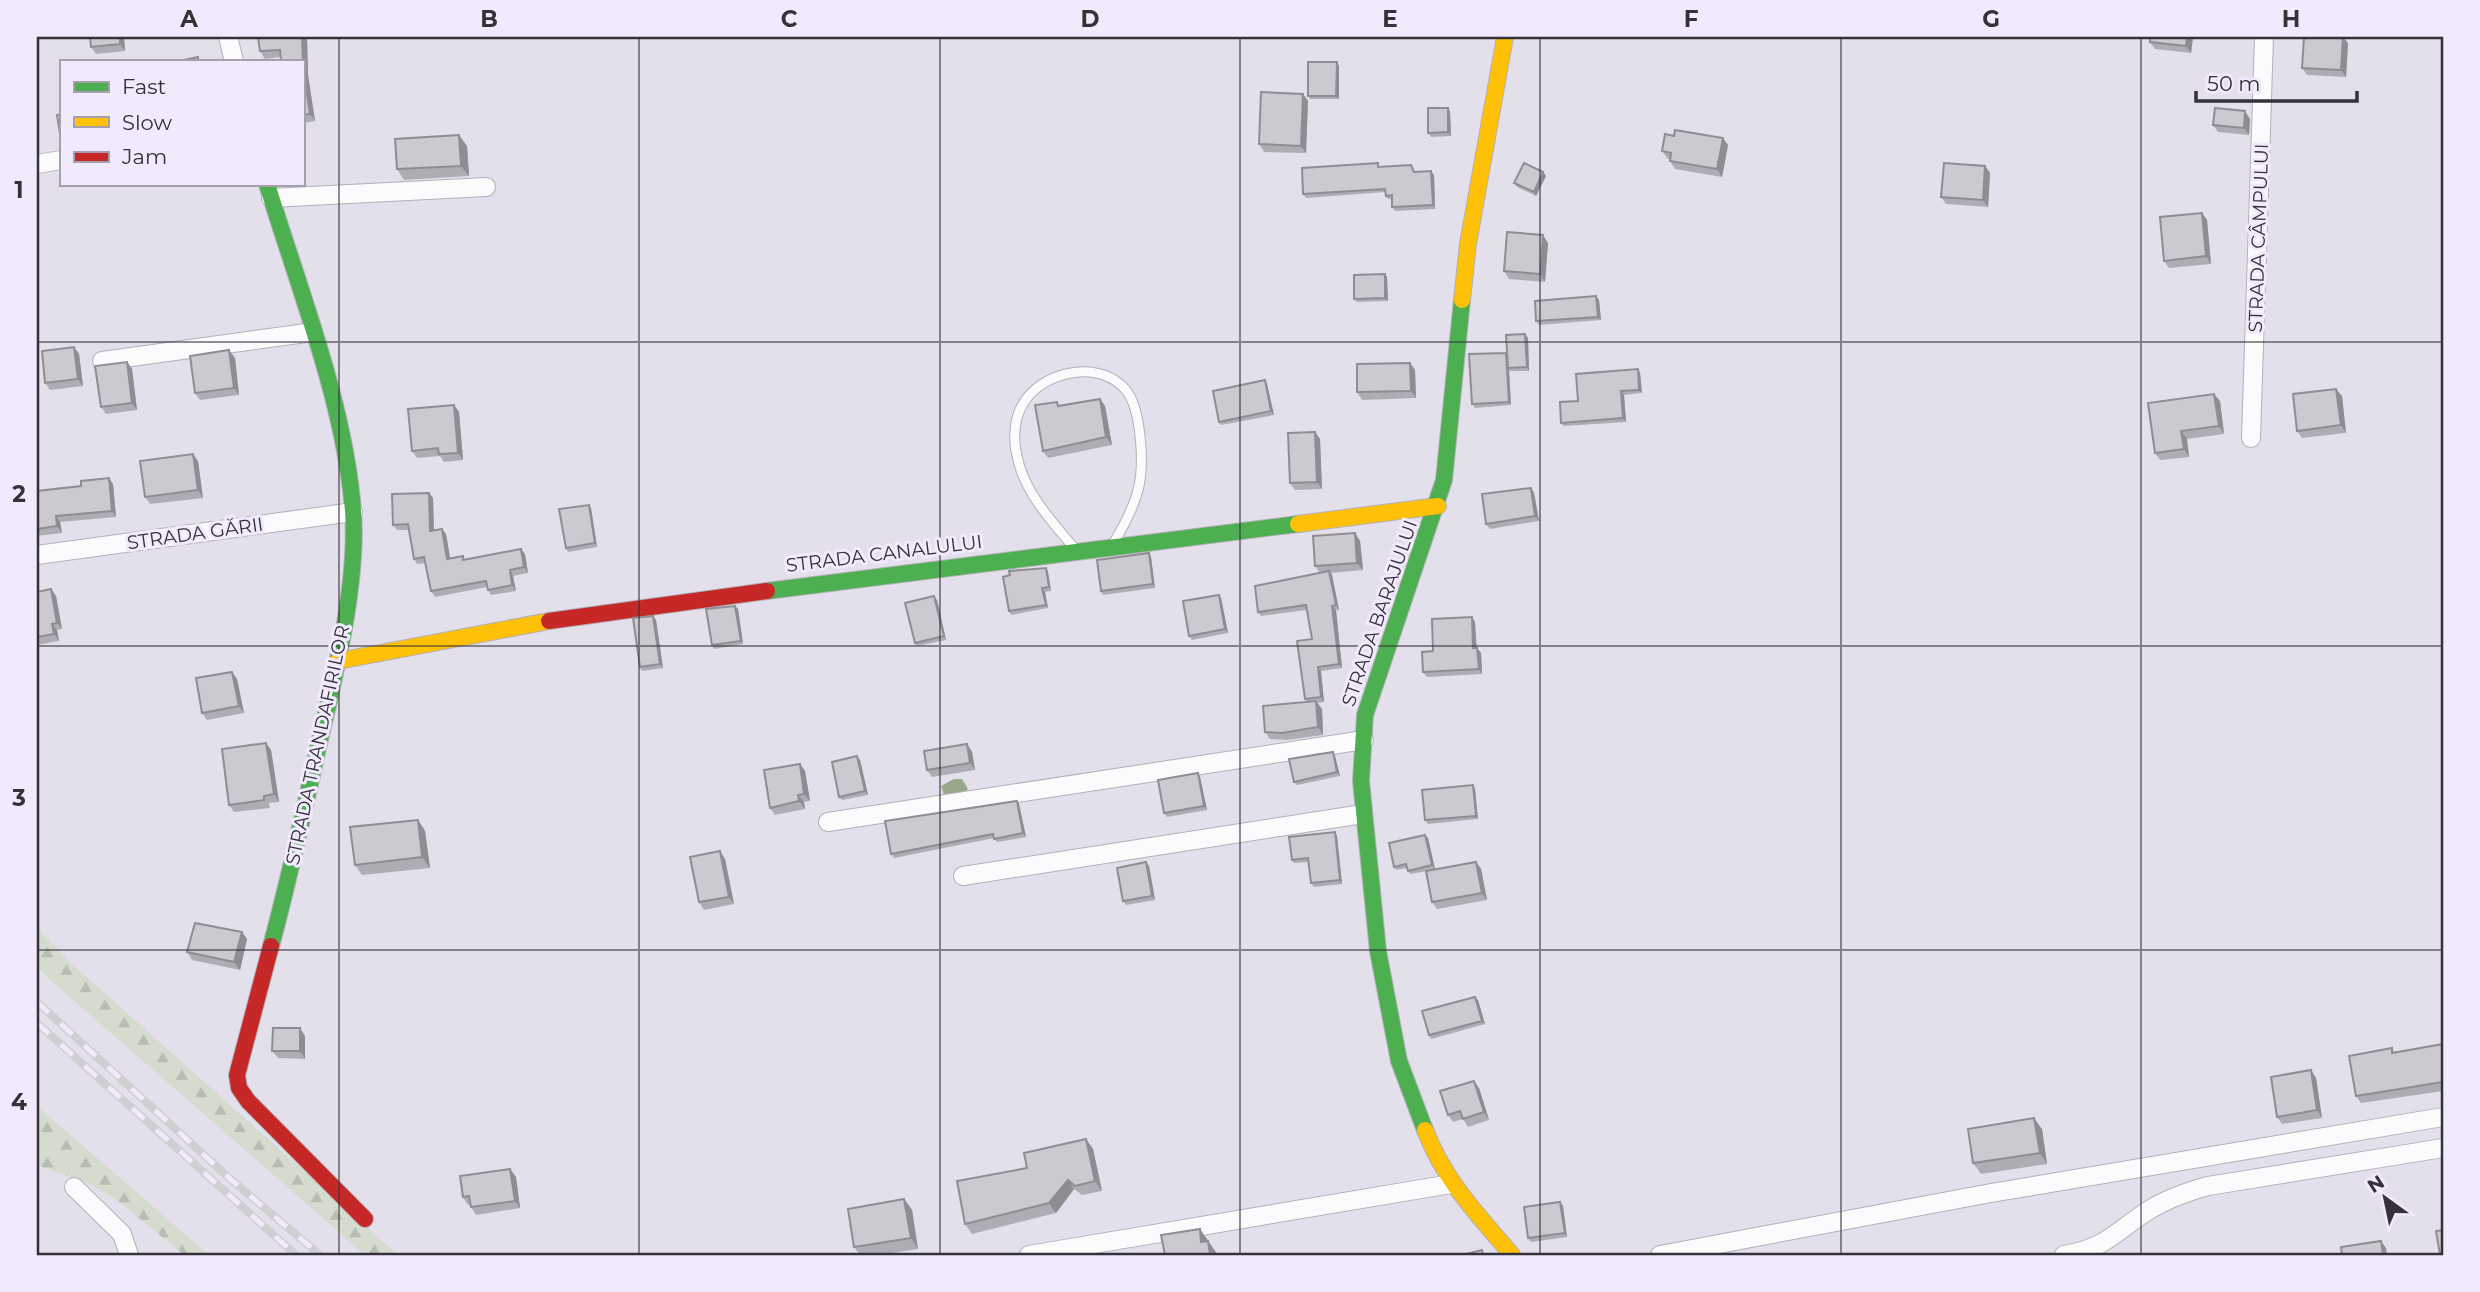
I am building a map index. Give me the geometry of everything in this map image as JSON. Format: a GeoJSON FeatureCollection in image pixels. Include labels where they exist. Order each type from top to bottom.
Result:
{"type":"FeatureCollection","features":[{"type":"Feature","properties":{"kind":"street"},"geometry":{"type":"LineString","coordinates":[[228,37],[234,60]]}},
{"type":"Feature","properties":{"kind":"street","name":"STRADA BARAJULUI"},"geometry":{"type":"LineString","coordinates":[[1505,37],[1468,244],[1444,480],[1438,506],[1374,684],[1366,715],[1363,814],[1378,951],[1399,1061],[1421,1123],[1451,1184],[1512,1255]]}},
{"type":"Feature","properties":{"kind":"street","name":"STRADA CÂMPULUI"},"geometry":{"type":"LineString","coordinates":[[2251,438],[2264,37]]}},
{"type":"Feature","properties":{"kind":"street"},"geometry":{"type":"LineString","coordinates":[[37,164],[60,160]]}},
{"type":"Feature","properties":{"kind":"street"},"geometry":{"type":"LineString","coordinates":[[269,191],[486,187]]}},
{"type":"Feature","properties":{"kind":"street","name":"STRADA TRANDAFIRILOR"},"geometry":{"type":"LineString","coordinates":[[269,191],[313,332],[345,449],[353,512],[352,554],[338,661],[288,882],[237,1075],[239,1088],[248,1101],[365,1219]]}},
{"type":"Feature","properties":{"kind":"street"},"geometry":{"type":"LineString","coordinates":[[102,361],[313,332]]}},
{"type":"Feature","properties":{"kind":"street","name":"STRADA CANALULUI"},"geometry":{"type":"LineString","coordinates":[[338,661],[597,612],[1438,506]]}},
{"type":"Feature","properties":{"kind":"street","name":"STRADA GĂRII"},"geometry":{"type":"LineString","coordinates":[[37,555],[353,512]]}},
{"type":"Feature","properties":{"kind":"street"},"geometry":{"type":"LineString","coordinates":[[828,822],[1364,740]]}},
{"type":"Feature","properties":{"kind":"street"},"geometry":{"type":"LineString","coordinates":[[962,876],[1363,814]]}},
{"type":"Feature","properties":{"kind":"street"},"geometry":{"type":"LineString","coordinates":[[1660,1255],[1992,1193],[2443,1117]]}},
{"type":"Feature","properties":{"kind":"street"},"geometry":{"type":"LineString","coordinates":[[2064,1255],[2112,1240],[2146,1212],[2176,1195],[2208,1186],[2443,1148]]}},
{"type":"Feature","properties":{"kind":"street"},"geometry":{"type":"LineString","coordinates":[[1029,1255],[1451,1184]]}},
{"type":"Feature","properties":{"kind":"street"},"geometry":{"type":"LineString","coordinates":[[74,1187],[122,1234],[130,1250],[129,1255]]}},
{"type":"Feature","properties":{"kind":"lane"},"geometry":{"type":"LineString","coordinates":[[1076,550],[1024,480],[1016,455],[1016,421],[1023,402],[1041,387],[1059,375],[1079,371],[1101,375],[1121,384],[1137,415],[1142,478],[1129,518],[1112,545]]}},
{"type":"Feature","properties":{"kind":"green space"},"geometry":{"type":"Polygon","coordinates":[[[37,928],[70,962],[398,1255],[365,1255],[49,979],[37,966],[37,928]]]}},
{"type":"Feature","properties":{"kind":"green space"},"geometry":{"type":"Polygon","coordinates":[[[37,1106],[209,1255],[184,1255],[114,1198],[89,1184],[37,1165],[37,1106]]]}},
{"type":"Feature","properties":{"kind":"water"},"geometry":{"type":"Polygon","coordinates":[[[954,779],[962,779],[968,789],[964,794],[944,795],[941,786],[954,779]]]}},
{"type":"Feature","properties":{"kind":"building"},"geometry":{"type":"Polygon","coordinates":[[[90,37],[120,37],[120,44],[91,47],[90,37]]]}},
{"type":"Feature","properties":{"kind":"building"},"geometry":{"type":"Polygon","coordinates":[[[258,37],[302,37],[303,60],[281,60],[280,50],[260,51],[258,37]]]}},
{"type":"Feature","properties":{"kind":"building"},"geometry":{"type":"Polygon","coordinates":[[[2150,37],[2187,37],[2186,46],[2150,42],[2150,37]]]}},
{"type":"Feature","properties":{"kind":"building"},"geometry":{"type":"Polygon","coordinates":[[[2304,37],[2343,37],[2341,70],[2302,68],[2304,37]]]}},
{"type":"Feature","properties":{"kind":"building"},"geometry":{"type":"Polygon","coordinates":[[[1308,62],[1337,62],[1336,96],[1308,96],[1308,62]]]}},
{"type":"Feature","properties":{"kind":"building"},"geometry":{"type":"Polygon","coordinates":[[[304,74],[310,114],[304,115],[304,74]]]}},
{"type":"Feature","properties":{"kind":"building"},"geometry":{"type":"Polygon","coordinates":[[[1261,92],[1303,94],[1301,146],[1259,144],[1261,92]]]}},
{"type":"Feature","properties":{"kind":"building"},"geometry":{"type":"Polygon","coordinates":[[[1428,108],[1448,108],[1448,132],[1428,133],[1428,108]]]}},
{"type":"Feature","properties":{"kind":"building"},"geometry":{"type":"Polygon","coordinates":[[[2215,108],[2245,111],[2244,128],[2213,125],[2215,108]]]}},
{"type":"Feature","properties":{"kind":"building"},"geometry":{"type":"Polygon","coordinates":[[[1675,130],[1723,138],[1717,169],[1670,161],[1671,153],[1662,151],[1665,134],[1674,136],[1675,130]]]}},
{"type":"Feature","properties":{"kind":"building"},"geometry":{"type":"Polygon","coordinates":[[[459,135],[461,166],[397,169],[395,139],[459,135]]]}},
{"type":"Feature","properties":{"kind":"building"},"geometry":{"type":"Polygon","coordinates":[[[1378,163],[1378,167],[1411,165],[1414,172],[1431,171],[1433,205],[1392,207],[1392,195],[1386,196],[1385,189],[1303,194],[1302,168],[1378,163]]]}},
{"type":"Feature","properties":{"kind":"building"},"geometry":{"type":"Polygon","coordinates":[[[1524,163],[1543,172],[1534,192],[1514,183],[1524,163]]]}},
{"type":"Feature","properties":{"kind":"building"},"geometry":{"type":"Polygon","coordinates":[[[1944,163],[1985,166],[1983,200],[1941,197],[1944,163]]]}},
{"type":"Feature","properties":{"kind":"building"},"geometry":{"type":"Polygon","coordinates":[[[2202,213],[2206,256],[2164,261],[2160,217],[2202,213]]]}},
{"type":"Feature","properties":{"kind":"building"},"geometry":{"type":"Polygon","coordinates":[[[1507,232],[1543,235],[1540,274],[1504,271],[1507,232]]]}},
{"type":"Feature","properties":{"kind":"building"},"geometry":{"type":"Polygon","coordinates":[[[1385,274],[1385,298],[1354,299],[1354,275],[1385,274]]]}},
{"type":"Feature","properties":{"kind":"building"},"geometry":{"type":"Polygon","coordinates":[[[1596,296],[1598,317],[1536,321],[1535,301],[1596,296]]]}},
{"type":"Feature","properties":{"kind":"building"},"geometry":{"type":"Polygon","coordinates":[[[1525,334],[1527,367],[1508,368],[1506,335],[1525,334]]]}},
{"type":"Feature","properties":{"kind":"building"},"geometry":{"type":"Polygon","coordinates":[[[74,347],[78,379],[45,383],[42,351],[74,347]]]}},
{"type":"Feature","properties":{"kind":"building"},"geometry":{"type":"Polygon","coordinates":[[[229,350],[234,388],[195,393],[190,356],[229,350]]]}},
{"type":"Feature","properties":{"kind":"building"},"geometry":{"type":"Polygon","coordinates":[[[1506,353],[1509,402],[1472,404],[1469,354],[1506,353]]]}},
{"type":"Feature","properties":{"kind":"building"},"geometry":{"type":"Polygon","coordinates":[[[127,362],[132,403],[101,407],[95,366],[127,362]]]}},
{"type":"Feature","properties":{"kind":"building"},"geometry":{"type":"Polygon","coordinates":[[[1410,363],[1411,391],[1357,392],[1357,364],[1410,363]]]}},
{"type":"Feature","properties":{"kind":"building"},"geometry":{"type":"Polygon","coordinates":[[[1638,369],[1639,390],[1621,391],[1623,418],[1561,423],[1560,402],[1578,401],[1576,374],[1638,369]]]}},
{"type":"Feature","properties":{"kind":"building"},"geometry":{"type":"Polygon","coordinates":[[[1265,380],[1271,411],[1219,422],[1213,391],[1265,380]]]}},
{"type":"Feature","properties":{"kind":"building"},"geometry":{"type":"Polygon","coordinates":[[[2336,389],[2341,425],[2297,431],[2293,394],[2336,389]]]}},
{"type":"Feature","properties":{"kind":"building"},"geometry":{"type":"Polygon","coordinates":[[[2214,394],[2219,426],[2181,431],[2184,449],[2155,453],[2148,403],[2214,394]]]}},
{"type":"Feature","properties":{"kind":"building"},"geometry":{"type":"Polygon","coordinates":[[[1100,399],[1106,437],[1043,451],[1035,405],[1057,402],[1058,406],[1100,399]]]}},
{"type":"Feature","properties":{"kind":"building"},"geometry":{"type":"Polygon","coordinates":[[[454,405],[458,453],[439,454],[438,448],[412,451],[408,409],[454,405]]]}},
{"type":"Feature","properties":{"kind":"building"},"geometry":{"type":"Polygon","coordinates":[[[1315,432],[1317,482],[1290,483],[1288,433],[1315,432]]]}},
{"type":"Feature","properties":{"kind":"building"},"geometry":{"type":"Polygon","coordinates":[[[193,454],[198,490],[145,497],[140,461],[193,454]]]}},
{"type":"Feature","properties":{"kind":"building"},"geometry":{"type":"Polygon","coordinates":[[[109,478],[112,511],[56,516],[57,526],[37,529],[37,491],[81,486],[81,481],[109,478]]]}},
{"type":"Feature","properties":{"kind":"building"},"geometry":{"type":"Polygon","coordinates":[[[1531,488],[1535,516],[1486,524],[1482,494],[1531,488]]]}},
{"type":"Feature","properties":{"kind":"building"},"geometry":{"type":"Polygon","coordinates":[[[429,493],[430,531],[442,529],[447,559],[463,556],[463,560],[521,549],[524,567],[510,570],[512,585],[488,590],[486,581],[431,591],[424,557],[414,559],[408,524],[393,525],[392,494],[429,493]]]}},
{"type":"Feature","properties":{"kind":"building"},"geometry":{"type":"Polygon","coordinates":[[[589,505],[595,543],[566,548],[559,509],[589,505]]]}},
{"type":"Feature","properties":{"kind":"building"},"geometry":{"type":"Polygon","coordinates":[[[1355,533],[1357,563],[1315,566],[1313,536],[1355,533]]]}},
{"type":"Feature","properties":{"kind":"building"},"geometry":{"type":"Polygon","coordinates":[[[1149,553],[1153,584],[1101,591],[1097,560],[1149,553]]]}},
{"type":"Feature","properties":{"kind":"building"},"geometry":{"type":"Polygon","coordinates":[[[1046,568],[1049,587],[1042,588],[1046,605],[1009,611],[1003,577],[1010,575],[1009,571],[1046,568]]]}},
{"type":"Feature","properties":{"kind":"building"},"geometry":{"type":"Polygon","coordinates":[[[1329,571],[1336,605],[1332,606],[1339,664],[1318,667],[1321,697],[1305,699],[1297,641],[1312,639],[1306,605],[1258,612],[1255,586],[1329,571]]]}},
{"type":"Feature","properties":{"kind":"building"},"geometry":{"type":"Polygon","coordinates":[[[51,589],[57,623],[52,624],[54,634],[37,637],[37,592],[51,589]]]}},
{"type":"Feature","properties":{"kind":"building"},"geometry":{"type":"Polygon","coordinates":[[[1219,595],[1225,629],[1189,636],[1183,601],[1219,595]]]}},
{"type":"Feature","properties":{"kind":"building"},"geometry":{"type":"Polygon","coordinates":[[[934,596],[944,636],[915,643],[905,603],[934,596]]]}},
{"type":"Feature","properties":{"kind":"building"},"geometry":{"type":"Polygon","coordinates":[[[735,606],[741,641],[712,645],[706,609],[735,606]]]}},
{"type":"Feature","properties":{"kind":"building"},"geometry":{"type":"Polygon","coordinates":[[[653,616],[660,664],[640,667],[633,618],[653,616]]]}},
{"type":"Feature","properties":{"kind":"building"},"geometry":{"type":"Polygon","coordinates":[[[1472,617],[1473,648],[1477,648],[1479,669],[1423,672],[1422,652],[1433,651],[1432,619],[1472,617]]]}},
{"type":"Feature","properties":{"kind":"building"},"geometry":{"type":"Polygon","coordinates":[[[232,672],[239,706],[202,713],[196,678],[232,672]]]}},
{"type":"Feature","properties":{"kind":"building"},"geometry":{"type":"Polygon","coordinates":[[[1316,701],[1318,727],[1282,733],[1265,732],[1263,706],[1316,701]]]}},
{"type":"Feature","properties":{"kind":"building"},"geometry":{"type":"Polygon","coordinates":[[[266,743],[274,794],[264,796],[264,800],[229,805],[222,749],[266,743]]]}},
{"type":"Feature","properties":{"kind":"building"},"geometry":{"type":"Polygon","coordinates":[[[967,744],[970,763],[927,770],[924,751],[967,744]]]}},
{"type":"Feature","properties":{"kind":"building"},"geometry":{"type":"Polygon","coordinates":[[[1333,752],[1337,772],[1294,782],[1289,759],[1333,752]]]}},
{"type":"Feature","properties":{"kind":"building"},"geometry":{"type":"Polygon","coordinates":[[[857,756],[865,791],[839,797],[832,762],[857,756]]]}},
{"type":"Feature","properties":{"kind":"building"},"geometry":{"type":"Polygon","coordinates":[[[800,764],[804,794],[798,795],[799,801],[770,808],[764,770],[800,764]]]}},
{"type":"Feature","properties":{"kind":"building"},"geometry":{"type":"Polygon","coordinates":[[[1198,773],[1204,806],[1164,813],[1158,780],[1198,773]]]}},
{"type":"Feature","properties":{"kind":"building"},"geometry":{"type":"Polygon","coordinates":[[[1473,785],[1476,816],[1425,820],[1422,790],[1473,785]]]}},
{"type":"Feature","properties":{"kind":"building"},"geometry":{"type":"Polygon","coordinates":[[[1017,801],[1023,833],[994,839],[993,834],[891,854],[885,821],[1017,801]]]}},
{"type":"Feature","properties":{"kind":"building"},"geometry":{"type":"Polygon","coordinates":[[[418,820],[422,857],[355,865],[350,827],[418,820]]]}},
{"type":"Feature","properties":{"kind":"building"},"geometry":{"type":"Polygon","coordinates":[[[1335,832],[1340,880],[1311,883],[1308,858],[1292,860],[1289,837],[1335,832]]]}},
{"type":"Feature","properties":{"kind":"building"},"geometry":{"type":"Polygon","coordinates":[[[1425,835],[1432,865],[1408,871],[1406,864],[1394,867],[1389,843],[1425,835]]]}},
{"type":"Feature","properties":{"kind":"building"},"geometry":{"type":"Polygon","coordinates":[[[720,851],[729,897],[699,902],[690,857],[720,851]]]}},
{"type":"Feature","properties":{"kind":"building"},"geometry":{"type":"Polygon","coordinates":[[[1146,862],[1152,896],[1123,901],[1117,868],[1146,862]]]}},
{"type":"Feature","properties":{"kind":"building"},"geometry":{"type":"Polygon","coordinates":[[[1476,862],[1482,893],[1432,902],[1426,871],[1476,862]]]}},
{"type":"Feature","properties":{"kind":"building"},"geometry":{"type":"Polygon","coordinates":[[[195,923],[242,932],[234,962],[187,952],[195,923]]]}},
{"type":"Feature","properties":{"kind":"building"},"geometry":{"type":"Polygon","coordinates":[[[1475,997],[1482,1021],[1429,1035],[1422,1011],[1475,997]]]}},
{"type":"Feature","properties":{"kind":"building"},"geometry":{"type":"Polygon","coordinates":[[[273,1028],[300,1028],[300,1051],[272,1051],[273,1028]]]}},
{"type":"Feature","properties":{"kind":"building"},"geometry":{"type":"Polygon","coordinates":[[[2443,1044],[2443,1082],[2356,1096],[2349,1056],[2392,1048],[2392,1053],[2443,1044]]]}},
{"type":"Feature","properties":{"kind":"building"},"geometry":{"type":"Polygon","coordinates":[[[2311,1070],[2317,1110],[2277,1117],[2271,1077],[2311,1070]]]}},
{"type":"Feature","properties":{"kind":"building"},"geometry":{"type":"Polygon","coordinates":[[[1474,1081],[1484,1112],[1463,1119],[1460,1111],[1448,1115],[1440,1091],[1474,1081]]]}},
{"type":"Feature","properties":{"kind":"building"},"geometry":{"type":"Polygon","coordinates":[[[2034,1118],[2040,1153],[1973,1163],[1968,1129],[2034,1118]]]}},
{"type":"Feature","properties":{"kind":"building"},"geometry":{"type":"Polygon","coordinates":[[[1086,1139],[1095,1181],[1075,1186],[1068,1180],[1049,1203],[965,1224],[957,1181],[1027,1168],[1024,1153],[1086,1139]]]}},
{"type":"Feature","properties":{"kind":"building"},"geometry":{"type":"Polygon","coordinates":[[[510,1169],[515,1201],[471,1207],[469,1196],[463,1197],[460,1176],[510,1169]]]}},
{"type":"Feature","properties":{"kind":"building"},"geometry":{"type":"Polygon","coordinates":[[[904,1199],[911,1238],[854,1247],[848,1209],[904,1199]]]}},
{"type":"Feature","properties":{"kind":"building"},"geometry":{"type":"Polygon","coordinates":[[[1560,1202],[1565,1233],[1528,1238],[1524,1207],[1560,1202]]]}},
{"type":"Feature","properties":{"kind":"building"},"geometry":{"type":"Polygon","coordinates":[[[1200,1229],[1201,1242],[1208,1241],[1210,1255],[1165,1255],[1161,1235],[1200,1229]]]}},
{"type":"Feature","properties":{"kind":"building"},"geometry":{"type":"Polygon","coordinates":[[[2443,1230],[2443,1255],[2440,1255],[2436,1231],[2443,1230]]]}},
{"type":"Feature","properties":{"kind":"building"},"geometry":{"type":"Polygon","coordinates":[[[2381,1241],[2383,1255],[2342,1255],[2341,1247],[2381,1241]]]}},
{"type":"Feature","properties":{"kind":"building"},"geometry":{"type":"Polygon","coordinates":[[[1482,1250],[1483,1255],[1462,1255],[1482,1250]]]}},
{"type":"Feature","properties":{"kind":"railway"},"geometry":{"type":"LineString","coordinates":[[37,1002],[228,1177],[320,1255]]}},
{"type":"Feature","properties":{"kind":"railway"},"geometry":{"type":"LineString","coordinates":[[37,1023],[296,1255]]}},
{"type":"Feature","properties":{"kind":"traffic: fast"},"geometry":{"type":"LineString","coordinates":[[268,186],[319,346],[341,429],[353,511],[354,538],[349,594],[339,652],[271,946]]}},
{"type":"Feature","properties":{"kind":"traffic: fast"},"geometry":{"type":"LineString","coordinates":[[1425,1130],[1399,1061],[1378,951],[1361,781],[1365,715],[1444,480],[1462,300]]}},
{"type":"Feature","properties":{"kind":"traffic: fast"},"geometry":{"type":"LineString","coordinates":[[767,591],[1298,524]]}},
{"type":"Feature","properties":{"kind":"traffic: slow"},"geometry":{"type":"LineString","coordinates":[[1462,300],[1468,244],[1505,37]]}},
{"type":"Feature","properties":{"kind":"traffic: slow"},"geometry":{"type":"LineString","coordinates":[[1298,524],[1438,506]]}},
{"type":"Feature","properties":{"kind":"traffic: slow"},"geometry":{"type":"LineString","coordinates":[[338,661],[549,621]]}},
{"type":"Feature","properties":{"kind":"traffic: slow"},"geometry":{"type":"LineString","coordinates":[[1425,1130],[1452,1181],[1512,1255]]}},
{"type":"Feature","properties":{"kind":"traffic: jam"},"geometry":{"type":"LineString","coordinates":[[549,621],[767,591]]}},
{"type":"Feature","properties":{"kind":"traffic: jam"},"geometry":{"type":"LineString","coordinates":[[271,946],[237,1075],[239,1088],[248,1101],[365,1219]]}}]}
